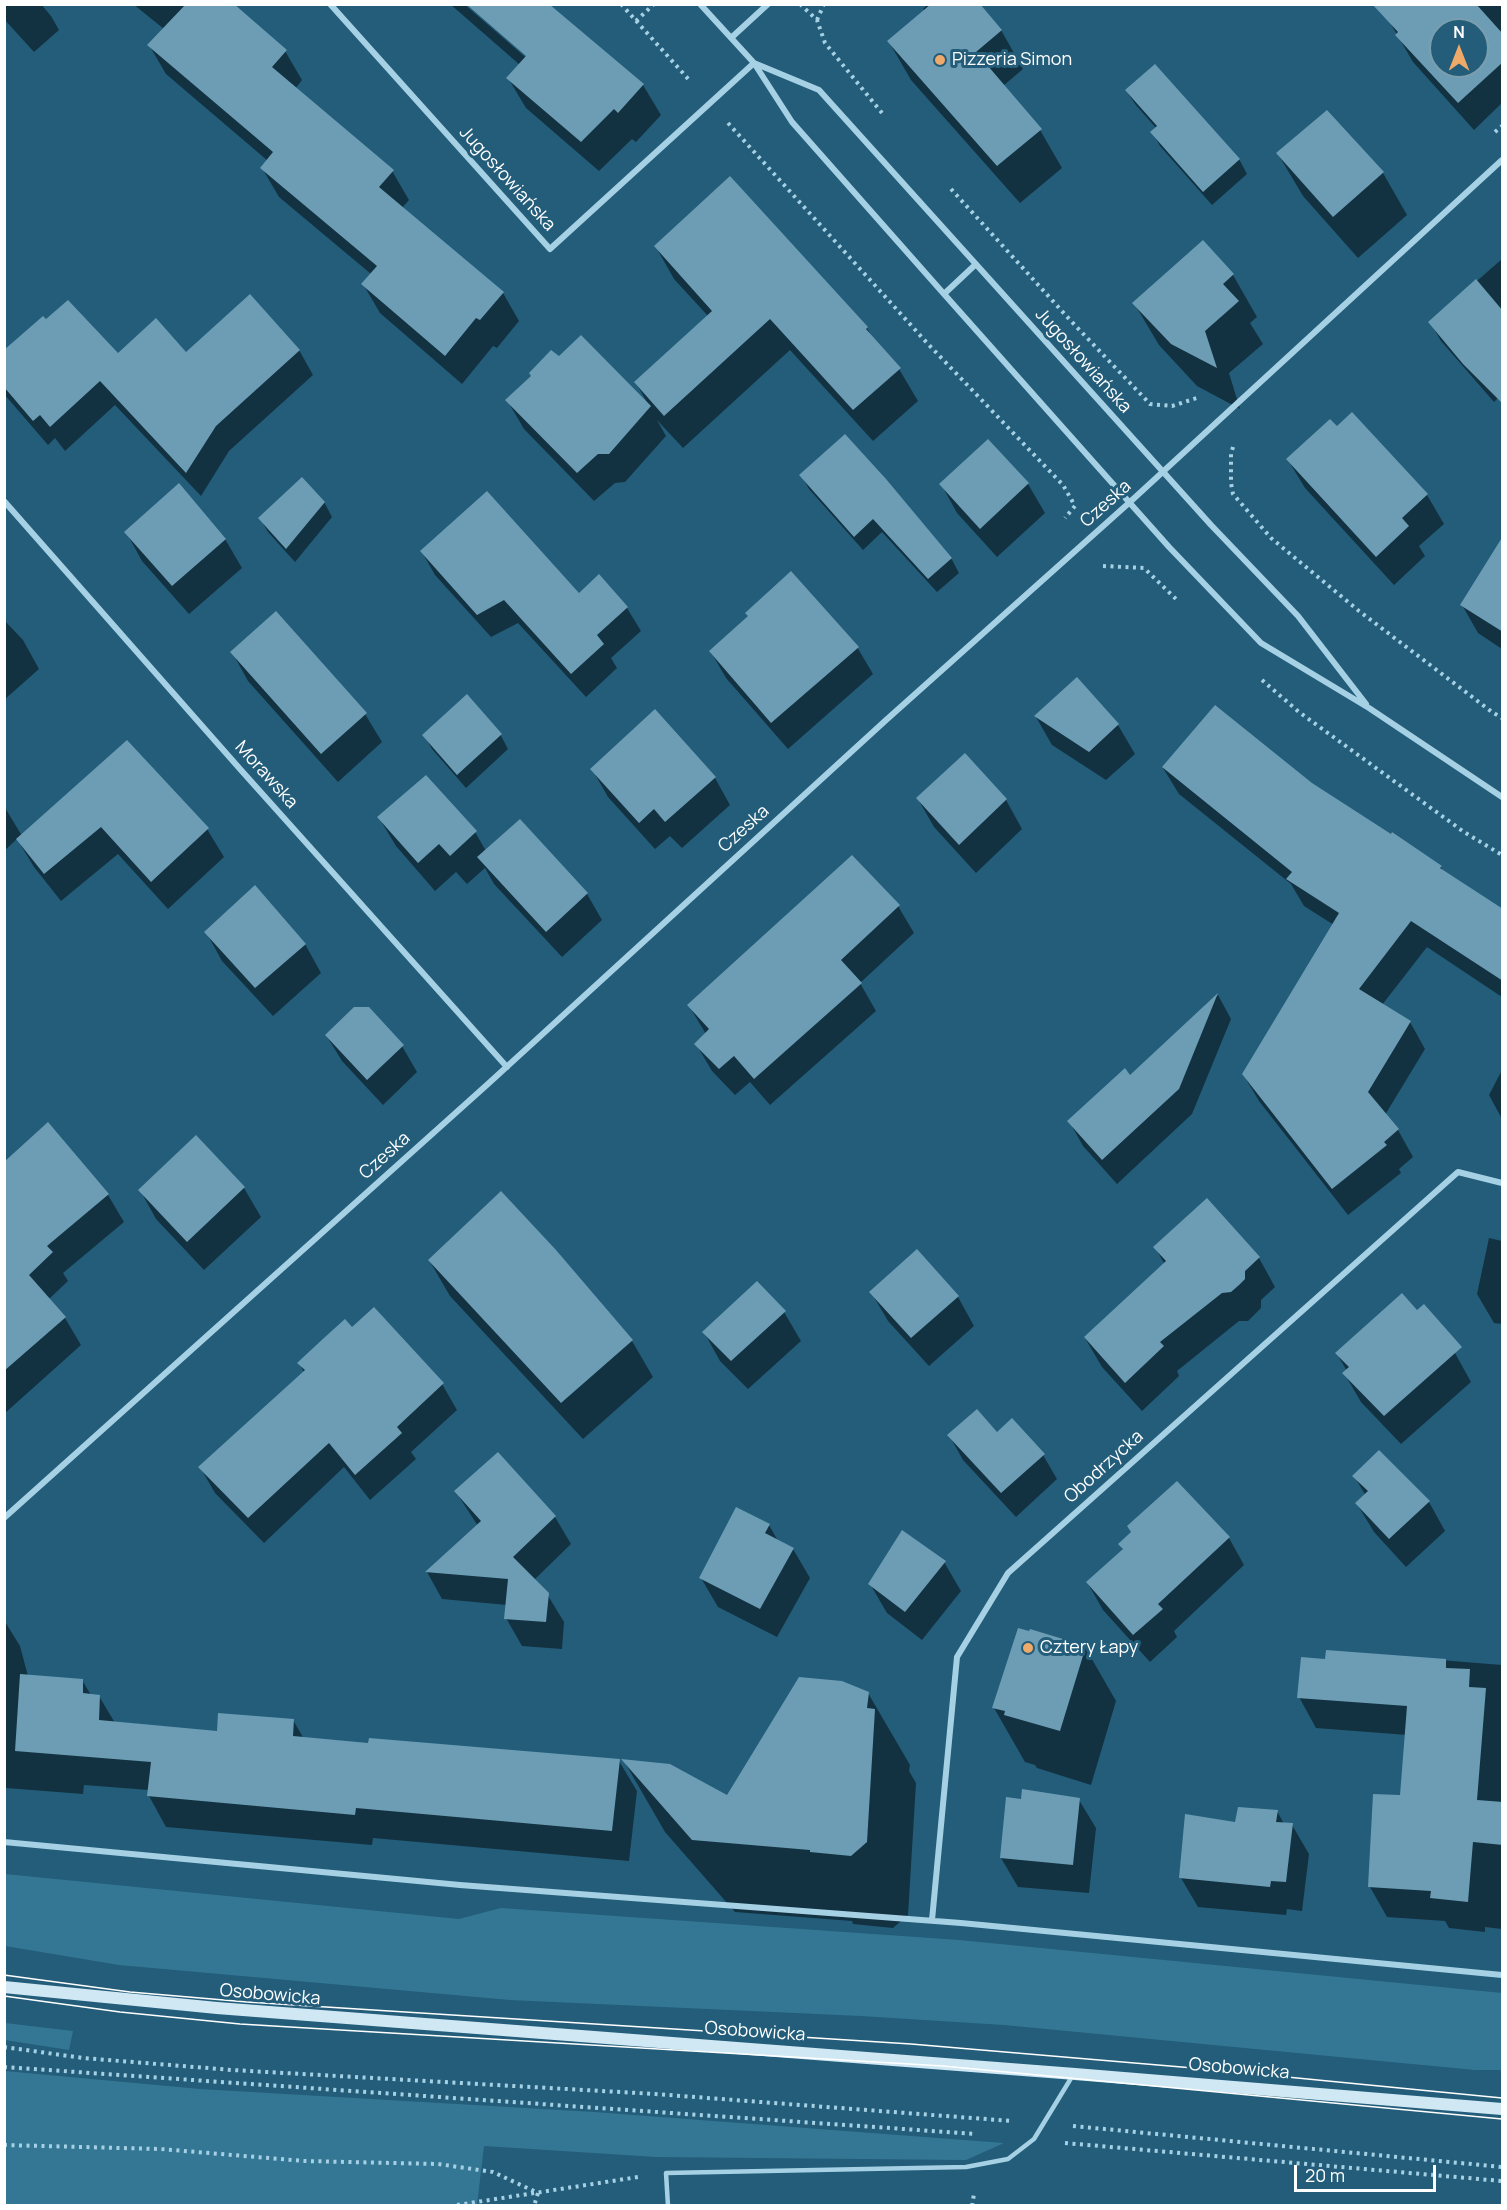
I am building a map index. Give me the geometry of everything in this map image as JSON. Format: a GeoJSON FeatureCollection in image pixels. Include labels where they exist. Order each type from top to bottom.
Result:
{"type":"FeatureCollection","features":[{"type":"Feature","properties":{"kind":"street","name":"Jugosłowiańska"},"geometry":{"type":"LineString","coordinates":[[330,4],[550,249],[754,63]]}},
{"type":"Feature","properties":{"kind":"street","name":"Jugosłowiańska"},"geometry":{"type":"LineString","coordinates":[[700,4],[754,63],[792,122],[1130,502],[1261,643],[1369,708],[1503,797]]}},
{"type":"Feature","properties":{"kind":"street"},"geometry":{"type":"LineString","coordinates":[[731,38],[768,4]]}},
{"type":"Feature","properties":{"kind":"street","name":"Jugosłowiańska"},"geometry":{"type":"LineString","coordinates":[[754,63],[819,90],[1163,472],[1298,616],[1369,708]]}},
{"type":"Feature","properties":{"kind":"street","name":"Czeska"},"geometry":{"type":"LineString","coordinates":[[4,1518],[507,1067],[1503,160]]}},
{"type":"Feature","properties":{"kind":"street"},"geometry":{"type":"LineString","coordinates":[[944,294],[976,264]]}},
{"type":"Feature","properties":{"kind":"street","name":"Morawska"},"geometry":{"type":"LineString","coordinates":[[4,501],[507,1067]]}},
{"type":"Feature","properties":{"kind":"street","name":"Obodrzycka"},"geometry":{"type":"LineString","coordinates":[[932,1920],[957,1657],[1008,1573],[1458,1172],[1503,1183]]}},
{"type":"Feature","properties":{"kind":"street"},"geometry":{"type":"LineString","coordinates":[[4,1842],[459,1885],[932,1920],[1503,1975]]}},
{"type":"Feature","properties":{"kind":"street","name":"Osobowicka"},"geometry":{"type":"LineString","coordinates":[[4,1987],[217,2008],[1503,2109]]}},
{"type":"Feature","properties":{"kind":"lane"},"geometry":{"type":"LineString","coordinates":[[668,2205],[666,2173],[966,2167],[1008,2158],[1027,2146],[1044,2124],[1075,2074]]}},
{"type":"Feature","properties":{"kind":"path"},"geometry":{"type":"LineString","coordinates":[[621,4],[693,84]]}},
{"type":"Feature","properties":{"kind":"path"},"geometry":{"type":"LineString","coordinates":[[636,21],[654,4]]}},
{"type":"Feature","properties":{"kind":"path"},"geometry":{"type":"LineString","coordinates":[[800,4],[817,20],[825,43],[885,117]]}},
{"type":"Feature","properties":{"kind":"path"},"geometry":{"type":"LineString","coordinates":[[817,20],[824,4]]}},
{"type":"Feature","properties":{"kind":"path"},"geometry":{"type":"LineString","coordinates":[[731,127],[928,344],[1063,484],[1075,506],[1064,520]]}},
{"type":"Feature","properties":{"kind":"path"},"geometry":{"type":"LineString","coordinates":[[950,188],[1150,404],[1172,406],[1204,396]]}},
{"type":"Feature","properties":{"kind":"path"},"geometry":{"type":"LineString","coordinates":[[1235,439],[1231,454],[1233,494],[1271,538],[1359,611],[1503,718]]}},
{"type":"Feature","properties":{"kind":"path"},"geometry":{"type":"LineString","coordinates":[[1095,566],[1144,568],[1176,600]]}},
{"type":"Feature","properties":{"kind":"path"},"geometry":{"type":"LineString","coordinates":[[1257,676],[1299,712],[1464,832],[1503,855]]}},
{"type":"Feature","properties":{"kind":"path"},"geometry":{"type":"LineString","coordinates":[[4,2047],[83,2058],[220,2069],[655,2094],[1044,2124],[1503,2167]]}},
{"type":"Feature","properties":{"kind":"path"},"geometry":{"type":"LineString","coordinates":[[4,2067],[982,2135]]}},
{"type":"Feature","properties":{"kind":"path"},"geometry":{"type":"LineString","coordinates":[[1065,2143],[1503,2181]]}},
{"type":"Feature","properties":{"kind":"path"},"geometry":{"type":"LineString","coordinates":[[4,2145],[160,2149],[305,2161],[438,2164],[493,2172],[538,2193]]}},
{"type":"Feature","properties":{"kind":"path"},"geometry":{"type":"LineString","coordinates":[[457,2205],[666,2173]]}},
{"type":"Feature","properties":{"kind":"path"},"geometry":{"type":"LineString","coordinates":[[534,2205],[538,2193]]}},
{"type":"Feature","properties":{"kind":"shaded area"},"geometry":{"type":"Polygon","coordinates":[[[5,1874],[459,1919],[501,1908],[959,1940],[1502,1993],[1502,2070],[1475,2070],[1004,2025],[510,2000],[119,1965],[5,1946],[5,1874]]]}},
{"type":"Feature","properties":{"kind":"shaded area"},"geometry":{"type":"Polygon","coordinates":[[[5,2023],[73,2031],[69,2050],[5,2040],[5,2023]]]}},
{"type":"Feature","properties":{"kind":"shaded area"},"geometry":{"type":"Polygon","coordinates":[[[5,2071],[200,2089],[594,2112],[1004,2143],[966,2160],[656,2157],[484,2146],[477,2205],[5,2205],[5,2071]]]}},
{"type":"Feature","properties":{"kind":"building"},"geometry":{"type":"Polygon","coordinates":[[[186,4],[234,4],[287,50],[272,67],[394,170],[379,187],[504,292],[480,320],[476,318],[445,356],[361,284],[377,266],[260,168],[273,152],[147,45],[186,4]]]}},
{"type":"Feature","properties":{"kind":"building"},"geometry":{"type":"Polygon","coordinates":[[[466,4],[549,4],[644,84],[618,113],[614,109],[581,142],[506,78],[526,56],[466,4]]]}},
{"type":"Feature","properties":{"kind":"building"},"geometry":{"type":"Polygon","coordinates":[[[931,4],[980,4],[1002,30],[976,52],[1042,129],[997,166],[887,41],[931,4]]]}},
{"type":"Feature","properties":{"kind":"building"},"geometry":{"type":"Polygon","coordinates":[[[1372,4],[1476,4],[1489,18],[1429,18],[1429,72],[1395,35],[1398,32],[1372,4]]]}},
{"type":"Feature","properties":{"kind":"building"},"geometry":{"type":"Polygon","coordinates":[[[1489,18],[1503,34],[1503,62],[1489,75],[1489,18]]]}},
{"type":"Feature","properties":{"kind":"building"},"geometry":{"type":"Polygon","coordinates":[[[1155,64],[1240,159],[1203,192],[1150,132],[1157,126],[1125,90],[1155,64]]]}},
{"type":"Feature","properties":{"kind":"building"},"geometry":{"type":"Polygon","coordinates":[[[1435,78],[1485,78],[1458,103],[1435,78]]]}},
{"type":"Feature","properties":{"kind":"building"},"geometry":{"type":"Polygon","coordinates":[[[1327,110],[1384,172],[1333,217],[1276,153],[1327,110]]]}},
{"type":"Feature","properties":{"kind":"building"},"geometry":{"type":"Polygon","coordinates":[[[730,176],[868,327],[866,329],[901,368],[853,410],[770,319],[664,416],[634,382],[712,311],[654,246],[730,176]]]}},
{"type":"Feature","properties":{"kind":"building"},"geometry":{"type":"Polygon","coordinates":[[[1203,240],[1234,274],[1223,284],[1239,301],[1205,331],[1217,368],[1171,344],[1132,303],[1203,240]]]}},
{"type":"Feature","properties":{"kind":"building"},"geometry":{"type":"Polygon","coordinates":[[[1476,279],[1503,311],[1503,404],[1463,364],[1428,322],[1476,279]]]}},
{"type":"Feature","properties":{"kind":"building"},"geometry":{"type":"Polygon","coordinates":[[[250,294],[300,350],[216,426],[186,473],[100,381],[50,427],[40,415],[33,421],[4,387],[4,350],[43,316],[46,319],[68,300],[118,353],[156,318],[186,352],[250,294]]]}},
{"type":"Feature","properties":{"kind":"building"},"geometry":{"type":"Polygon","coordinates":[[[581,335],[651,406],[609,454],[598,454],[577,473],[505,400],[531,376],[529,373],[551,350],[559,356],[581,335]]]}},
{"type":"Feature","properties":{"kind":"building"},"geometry":{"type":"Polygon","coordinates":[[[1352,412],[1428,494],[1402,518],[1409,526],[1376,557],[1286,459],[1330,419],[1337,426],[1352,412]]]}},
{"type":"Feature","properties":{"kind":"building"},"geometry":{"type":"Polygon","coordinates":[[[845,434],[952,558],[928,579],[873,519],[854,537],[799,475],[845,434]]]}},
{"type":"Feature","properties":{"kind":"building"},"geometry":{"type":"Polygon","coordinates":[[[988,439],[1029,483],[980,529],[939,484],[988,439]]]}},
{"type":"Feature","properties":{"kind":"building"},"geometry":{"type":"Polygon","coordinates":[[[302,477],[325,502],[286,549],[258,518],[302,477]]]}},
{"type":"Feature","properties":{"kind":"building"},"geometry":{"type":"Polygon","coordinates":[[[179,483],[226,539],[172,586],[124,532],[179,483]]]}},
{"type":"Feature","properties":{"kind":"building"},"geometry":{"type":"Polygon","coordinates":[[[487,491],[579,593],[599,574],[628,607],[597,635],[604,644],[571,674],[504,600],[477,615],[420,551],[487,491]]]}},
{"type":"Feature","properties":{"kind":"building"},"geometry":{"type":"Polygon","coordinates":[[[1503,536],[1503,632],[1460,605],[1503,536]]]}},
{"type":"Feature","properties":{"kind":"building"},"geometry":{"type":"Polygon","coordinates":[[[791,571],[859,647],[771,723],[709,651],[748,616],[745,613],[791,571]]]}},
{"type":"Feature","properties":{"kind":"building"},"geometry":{"type":"Polygon","coordinates":[[[276,611],[367,713],[321,754],[230,652],[276,611]]]}},
{"type":"Feature","properties":{"kind":"building"},"geometry":{"type":"Polygon","coordinates":[[[1077,677],[1119,724],[1089,752],[1034,716],[1077,677]]]}},
{"type":"Feature","properties":{"kind":"building"},"geometry":{"type":"Polygon","coordinates":[[[467,694],[502,734],[457,775],[422,735],[467,694]]]}},
{"type":"Feature","properties":{"kind":"building"},"geometry":{"type":"Polygon","coordinates":[[[1215,705],[1312,783],[1391,834],[1392,832],[1442,866],[1440,868],[1503,909],[1503,981],[1411,921],[1359,989],[1411,1021],[1368,1092],[1399,1129],[1384,1142],[1387,1145],[1332,1189],[1242,1074],[1339,913],[1286,879],[1292,872],[1162,767],[1215,705]]]}},
{"type":"Feature","properties":{"kind":"building"},"geometry":{"type":"Polygon","coordinates":[[[655,709],[716,777],[665,822],[654,809],[639,823],[590,769],[655,709]]]}},
{"type":"Feature","properties":{"kind":"building"},"geometry":{"type":"Polygon","coordinates":[[[127,740],[209,828],[151,882],[101,827],[44,874],[16,839],[127,740]]]}},
{"type":"Feature","properties":{"kind":"building"},"geometry":{"type":"Polygon","coordinates":[[[965,753],[1007,799],[959,845],[916,798],[965,753]]]}},
{"type":"Feature","properties":{"kind":"building"},"geometry":{"type":"Polygon","coordinates":[[[426,775],[477,831],[450,856],[439,844],[418,863],[377,817],[426,775]]]}},
{"type":"Feature","properties":{"kind":"building"},"geometry":{"type":"Polygon","coordinates":[[[520,819],[588,893],[546,932],[477,857],[520,819]]]}},
{"type":"Feature","properties":{"kind":"building"},"geometry":{"type":"Polygon","coordinates":[[[852,855],[900,905],[841,960],[862,983],[754,1079],[734,1056],[719,1069],[694,1044],[709,1029],[687,1005],[852,855]]]}},
{"type":"Feature","properties":{"kind":"building"},"geometry":{"type":"Polygon","coordinates":[[[255,885],[306,944],[255,988],[204,932],[255,885]]]}},
{"type":"Feature","properties":{"kind":"building"},"geometry":{"type":"Polygon","coordinates":[[[1218,993],[1179,1089],[1102,1160],[1067,1121],[1125,1068],[1130,1075],[1218,993]]]}},
{"type":"Feature","properties":{"kind":"building"},"geometry":{"type":"Polygon","coordinates":[[[354,1007],[369,1007],[404,1045],[367,1080],[325,1035],[354,1007]]]}},
{"type":"Feature","properties":{"kind":"building"},"geometry":{"type":"Polygon","coordinates":[[[48,1122],[109,1194],[47,1246],[53,1252],[29,1275],[66,1317],[4,1371],[4,1162],[48,1122]]]}},
{"type":"Feature","properties":{"kind":"building"},"geometry":{"type":"Polygon","coordinates":[[[196,1135],[245,1187],[187,1242],[138,1190],[196,1135]]]}},
{"type":"Feature","properties":{"kind":"building"},"geometry":{"type":"Polygon","coordinates":[[[501,1191],[556,1250],[633,1340],[561,1403],[428,1260],[501,1191]]]}},
{"type":"Feature","properties":{"kind":"building"},"geometry":{"type":"Polygon","coordinates":[[[1207,1198],[1260,1257],[1245,1271],[1245,1279],[1239,1285],[1231,1292],[1222,1293],[1160,1342],[1164,1346],[1125,1383],[1084,1337],[1166,1261],[1153,1247],[1207,1198]]]}},
{"type":"Feature","properties":{"kind":"building"},"geometry":{"type":"Polygon","coordinates":[[[917,1249],[959,1296],[911,1338],[869,1292],[917,1249]]]}},
{"type":"Feature","properties":{"kind":"building"},"geometry":{"type":"Polygon","coordinates":[[[757,1281],[786,1311],[731,1361],[702,1332],[757,1281]]]}},
{"type":"Feature","properties":{"kind":"building"},"geometry":{"type":"Polygon","coordinates":[[[1402,1293],[1417,1310],[1424,1304],[1462,1347],[1384,1416],[1342,1373],[1349,1367],[1335,1353],[1402,1293]]]}},
{"type":"Feature","properties":{"kind":"building"},"geometry":{"type":"Polygon","coordinates":[[[374,1307],[444,1383],[397,1427],[402,1433],[355,1475],[329,1443],[248,1518],[198,1467],[305,1370],[297,1363],[325,1337],[345,1319],[352,1327],[374,1307]]]}},
{"type":"Feature","properties":{"kind":"building"},"geometry":{"type":"Polygon","coordinates":[[[977,1409],[997,1432],[1012,1418],[1045,1454],[1001,1493],[947,1435],[977,1409]]]}},
{"type":"Feature","properties":{"kind":"building"},"geometry":{"type":"Polygon","coordinates":[[[1379,1450],[1430,1501],[1389,1539],[1355,1503],[1368,1491],[1352,1476],[1379,1450]]]}},
{"type":"Feature","properties":{"kind":"building"},"geometry":{"type":"Polygon","coordinates":[[[498,1452],[556,1516],[513,1557],[549,1593],[546,1622],[504,1619],[508,1579],[425,1572],[481,1521],[454,1491],[498,1452]]]}},
{"type":"Feature","properties":{"kind":"building"},"geometry":{"type":"Polygon","coordinates":[[[1177,1481],[1230,1537],[1158,1604],[1163,1609],[1133,1635],[1086,1582],[1123,1549],[1118,1544],[1131,1532],[1127,1526],[1177,1481]]]}},
{"type":"Feature","properties":{"kind":"building"},"geometry":{"type":"Polygon","coordinates":[[[736,1507],[770,1524],[765,1533],[794,1548],[760,1609],[699,1578],[736,1507]]]}},
{"type":"Feature","properties":{"kind":"building"},"geometry":{"type":"Polygon","coordinates":[[[902,1530],[946,1561],[905,1612],[868,1584],[902,1530]]]}},
{"type":"Feature","properties":{"kind":"building"},"geometry":{"type":"Polygon","coordinates":[[[1018,1628],[1029,1631],[1030,1629],[1086,1646],[1060,1731],[1004,1715],[1005,1711],[992,1708],[1018,1628]]]}},
{"type":"Feature","properties":{"kind":"building"},"geometry":{"type":"Polygon","coordinates":[[[1326,1650],[1446,1659],[1446,1668],[1470,1669],[1469,1687],[1486,1688],[1477,1800],[1503,1802],[1503,1845],[1473,1842],[1468,1902],[1430,1898],[1431,1891],[1368,1887],[1373,1794],[1400,1795],[1407,1706],[1297,1698],[1301,1657],[1325,1659],[1326,1650]]]}},
{"type":"Feature","properties":{"kind":"building"},"geometry":{"type":"Polygon","coordinates":[[[20,1674],[83,1679],[83,1693],[100,1695],[99,1720],[217,1731],[218,1713],[294,1719],[293,1736],[368,1743],[369,1738],[620,1759],[612,1831],[356,1808],[355,1815],[147,1796],[151,1762],[15,1751],[20,1674]]]}},
{"type":"Feature","properties":{"kind":"building"},"geometry":{"type":"Polygon","coordinates":[[[799,1677],[842,1681],[869,1692],[867,1708],[875,1709],[867,1842],[851,1856],[810,1852],[810,1850],[692,1840],[621,1759],[670,1764],[727,1795],[799,1677]]]}},
{"type":"Feature","properties":{"kind":"building"},"geometry":{"type":"Polygon","coordinates":[[[1022,1789],[1080,1798],[1073,1865],[1000,1858],[1006,1797],[1021,1799],[1022,1789]]]}},
{"type":"Feature","properties":{"kind":"building"},"geometry":{"type":"Polygon","coordinates":[[[1238,1807],[1278,1810],[1276,1822],[1293,1823],[1286,1882],[1271,1881],[1270,1887],[1179,1878],[1185,1814],[1235,1822],[1238,1807]]]}},
{"type":"Feature","properties":{"kind":"tram line"},"geometry":{"type":"LineString","coordinates":[[4,1975],[130,1992],[247,2002],[911,2044],[1205,2069],[1502,2098]]}},
{"type":"Feature","properties":{"kind":"tram line"},"geometry":{"type":"LineString","coordinates":[[4,1996],[120,2012],[240,2024],[943,2066],[1502,2119]]}},
{"type":"Feature","properties":{"kind":"place","name":"Pizzeria Simon"},"geometry":{"type":"Point","coordinates":[940,60]}},
{"type":"Feature","properties":{"kind":"place","name":"Cztery Łapy"},"geometry":{"type":"Point","coordinates":[1028,1648]}}]}
